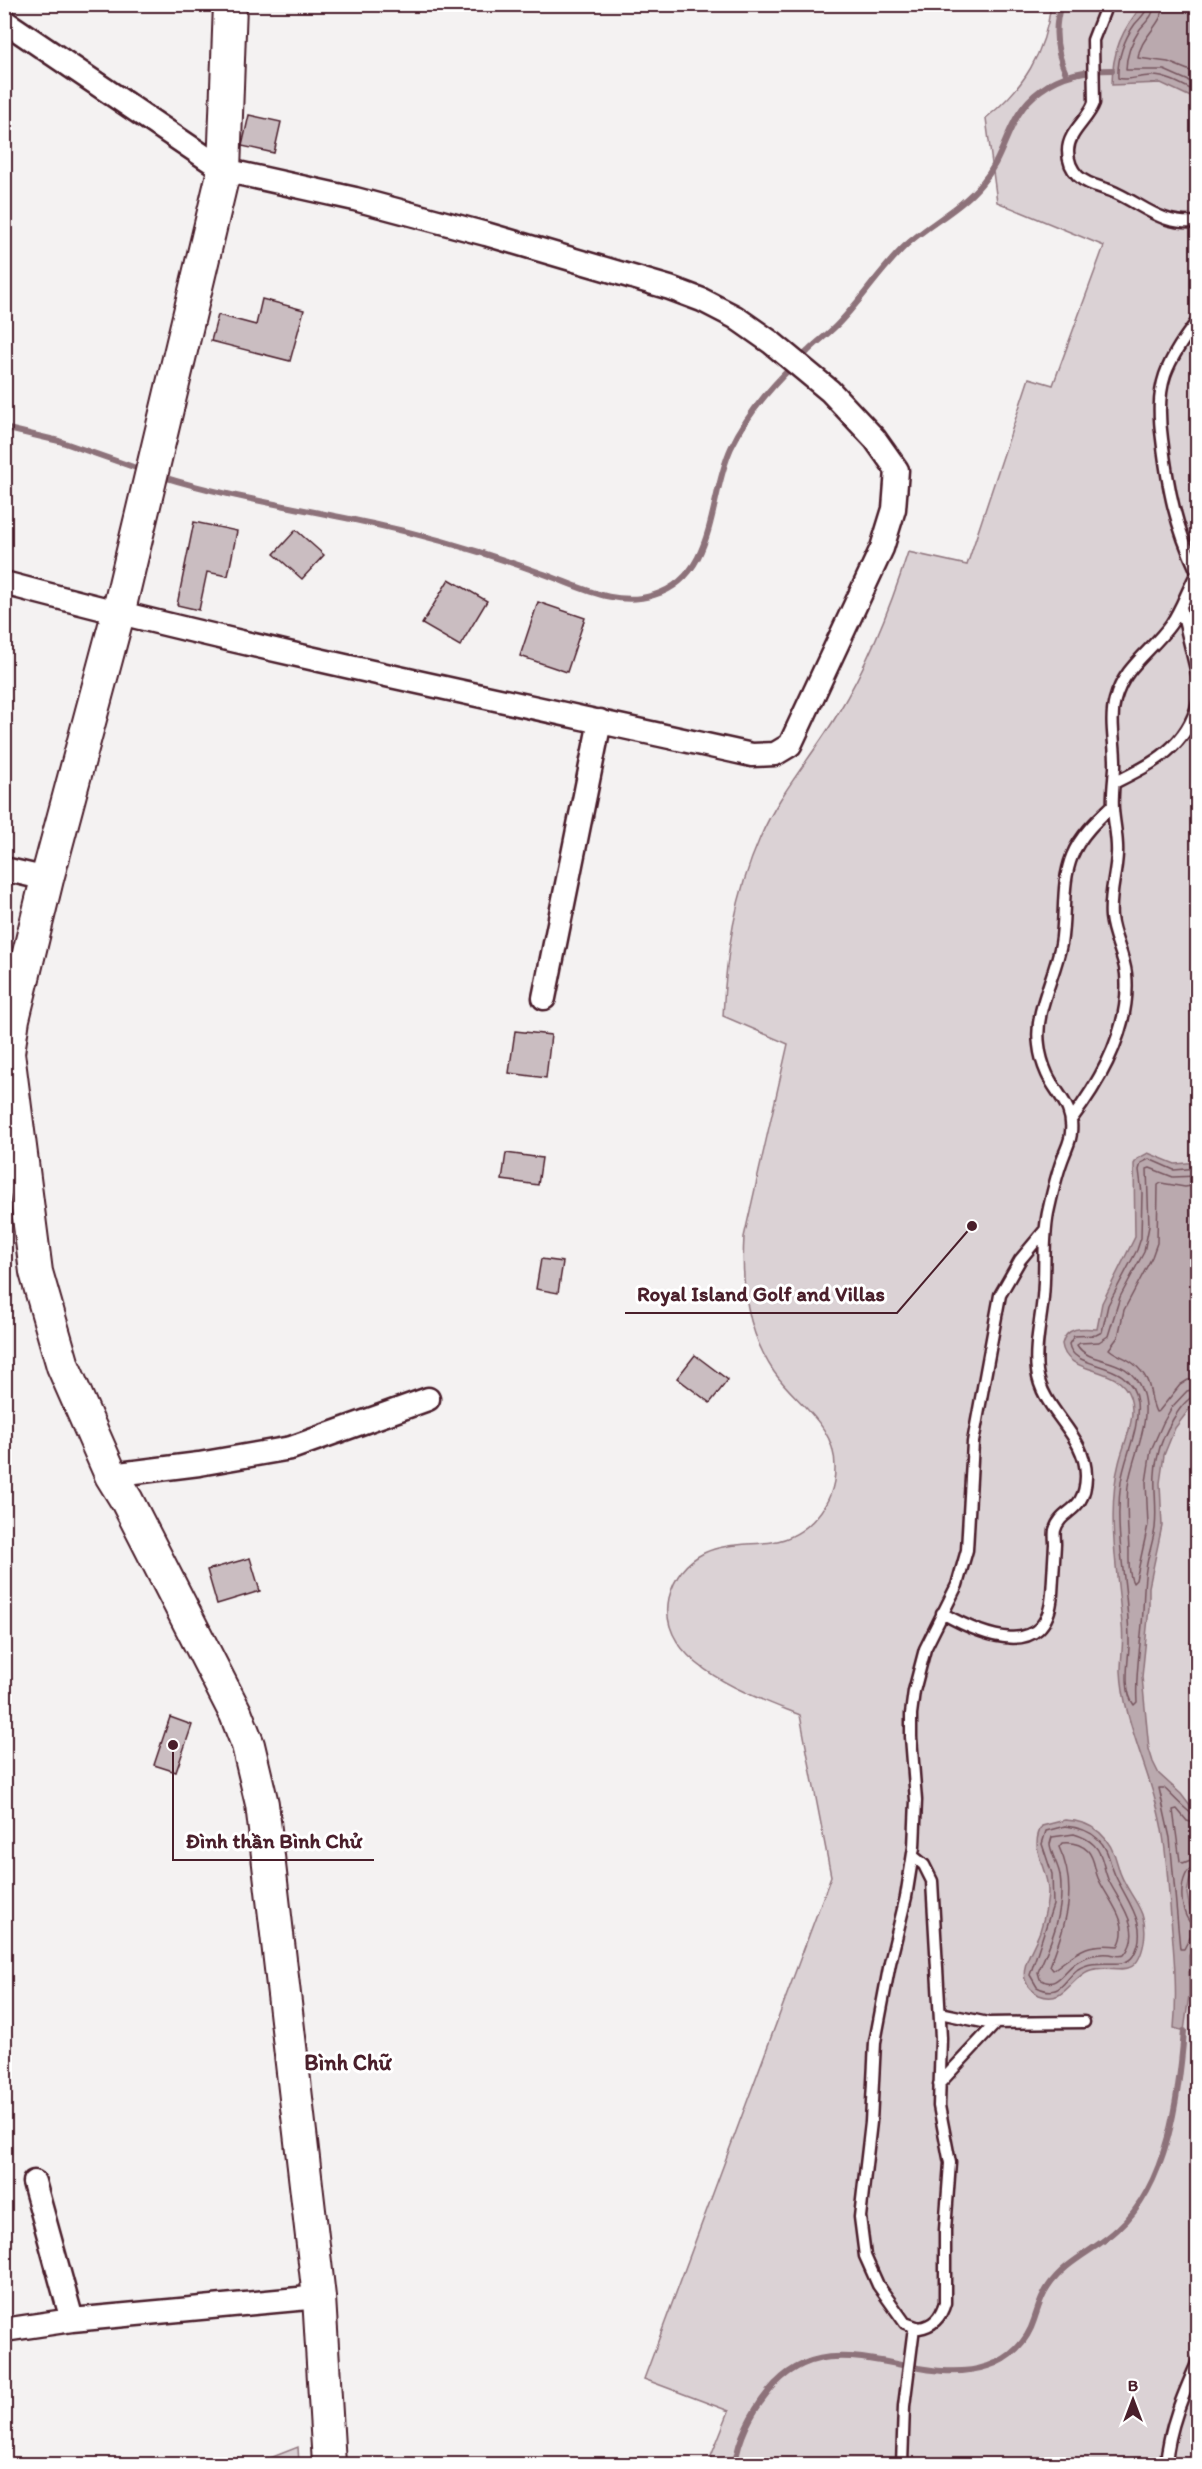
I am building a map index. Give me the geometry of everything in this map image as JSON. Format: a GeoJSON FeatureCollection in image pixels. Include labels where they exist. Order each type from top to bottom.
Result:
{"type":"FeatureCollection","features":[{"type":"Feature","properties":{"kind":"street"},"geometry":{"type":"LineString","coordinates":[[230,4],[224,170],[118,614],[47,879],[13,1019],[9,1066],[36,1272],[63,1366],[111,1475],[127,1501],[236,1714],[256,1774],[262,1804],[319,2297],[329,2464]]}},
{"type":"Feature","properties":{"kind":"street"},"geometry":{"type":"LineString","coordinates":[[4,21],[224,170],[355,199],[486,234],[670,288],[702,300],[735,317],[813,376],[875,439],[897,470],[894,509],[882,548],[790,746],[775,754],[752,755],[118,614],[4,583]]}},
{"type":"Feature","properties":{"kind":"street"},"geometry":{"type":"LineString","coordinates":[[544,998],[600,721]]}},
{"type":"Feature","properties":{"kind":"street"},"geometry":{"type":"LineString","coordinates":[[4,869],[47,879]]}},
{"type":"Feature","properties":{"kind":"street"},"geometry":{"type":"LineString","coordinates":[[111,1475],[199,1464],[291,1448],[428,1399]]}},
{"type":"Feature","properties":{"kind":"street"},"geometry":{"type":"LineString","coordinates":[[34,2182],[72,2320]]}},
{"type":"Feature","properties":{"kind":"street"},"geometry":{"type":"LineString","coordinates":[[4,2330],[72,2320],[319,2297]]}},
{"type":"Feature","properties":{"kind":"lane"},"geometry":{"type":"LineString","coordinates":[[1107,4],[1097,27],[1092,55],[1094,103],[1069,144],[1069,161],[1077,175],[1085,182],[1116,193],[1161,218],[1175,222],[1197,222]]}},
{"type":"Feature","properties":{"kind":"lane"},"geometry":{"type":"LineString","coordinates":[[1071,1120],[1088,1098],[1111,1054],[1126,1001],[1126,972],[1111,919],[1111,892],[1118,852],[1112,806],[1115,750],[1112,714],[1119,689],[1132,666],[1159,639],[1181,607],[1197,571],[1178,526],[1170,496],[1164,468],[1159,411],[1165,376],[1173,358],[1197,320]]}},
{"type":"Feature","properties":{"kind":"lane"},"geometry":{"type":"LineString","coordinates":[[1181,607],[1197,678]]}},
{"type":"Feature","properties":{"kind":"lane"},"geometry":{"type":"LineString","coordinates":[[1114,783],[1160,759],[1172,750],[1189,727],[1197,702]]}},
{"type":"Feature","properties":{"kind":"lane"},"geometry":{"type":"LineString","coordinates":[[942,1612],[970,1627],[1002,1636],[1027,1637],[1042,1628],[1047,1620],[1052,1597],[1055,1529],[1062,1517],[1076,1507],[1085,1489],[1085,1462],[1081,1449],[1046,1399],[1037,1371],[1036,1356],[1043,1294],[1045,1230],[1053,1187],[1069,1143],[1071,1120],[1069,1108],[1047,1074],[1041,1059],[1038,1027],[1060,945],[1067,877],[1072,855],[1079,841],[1112,806]]}},
{"type":"Feature","properties":{"kind":"lane"},"geometry":{"type":"LineString","coordinates":[[913,1856],[924,1865],[932,1881],[940,2013],[939,2084],[942,2128],[950,2163],[945,2230],[945,2303],[934,2322],[927,2327],[914,2327],[905,2323],[894,2310],[874,2278],[862,2240],[860,2217],[871,2122],[875,2042],[913,1856],[916,1800],[911,1737],[914,1691],[925,1649],[957,1585],[967,1550],[973,1442],[1000,1295],[1020,1260],[1045,1230]]}},
{"type":"Feature","properties":{"kind":"lane"},"geometry":{"type":"LineString","coordinates":[[940,2013],[965,2020],[996,2023],[1084,2022]]}},
{"type":"Feature","properties":{"kind":"lane"},"geometry":{"type":"LineString","coordinates":[[939,2084],[996,2023]]}},
{"type":"Feature","properties":{"kind":"lane"},"geometry":{"type":"LineString","coordinates":[[902,2464],[906,2382],[914,2327]]}},
{"type":"Feature","properties":{"kind":"lane"},"geometry":{"type":"LineString","coordinates":[[1166,2464],[1177,2409],[1197,2361]]}},
{"type":"Feature","properties":{"kind":"shaded area"},"geometry":{"type":"Polygon","coordinates":[[[1051,5],[1197,5],[1197,2464],[708,2464],[729,2411],[644,2379],[831,1876],[800,1715],[734,1687],[712,1674],[692,1659],[677,1641],[669,1621],[671,1591],[682,1571],[692,1561],[720,1547],[772,1542],[797,1533],[817,1517],[834,1482],[834,1453],[829,1440],[822,1427],[774,1372],[758,1341],[748,1307],[743,1255],[744,1237],[788,1044],[723,1016],[729,947],[744,881],[760,838],[786,790],[827,730],[859,676],[886,615],[908,552],[967,565],[1029,378],[1053,385],[1104,246],[997,202],[986,118],[1022,82],[1031,68],[1044,39],[1051,5]]]}},
{"type":"Feature","properties":{"kind":"shaded area"},"geometry":{"type":"Polygon","coordinates":[[[298,2447],[299,2464],[255,2464],[298,2447]]]}},
{"type":"Feature","properties":{"kind":"water"},"geometry":{"type":"Polygon","coordinates":[[[1143,5],[1197,5],[1197,100],[1161,83],[1112,85],[1116,52],[1129,23],[1143,5]]]}},
{"type":"Feature","properties":{"kind":"water"},"geometry":{"type":"Polygon","coordinates":[[[1148,1153],[1175,1164],[1198,1162],[1197,1399],[1175,1428],[1164,1455],[1160,1483],[1162,1526],[1149,1587],[1142,1677],[1149,1749],[1153,1762],[1159,1774],[1181,1794],[1197,1815],[1197,1868],[1190,1879],[1187,1893],[1190,1910],[1197,1925],[1197,1937],[1189,1956],[1189,1995],[1184,2031],[1174,2028],[1175,1966],[1163,1834],[1126,1706],[1121,1671],[1123,1631],[1114,1544],[1113,1502],[1119,1463],[1131,1422],[1132,1405],[1124,1386],[1105,1374],[1073,1361],[1066,1354],[1062,1344],[1071,1331],[1097,1329],[1102,1303],[1135,1237],[1134,1164],[1137,1159],[1148,1153]]]}},
{"type":"Feature","properties":{"kind":"water"},"geometry":{"type":"Polygon","coordinates":[[[1065,1820],[1085,1824],[1106,1839],[1115,1856],[1125,1885],[1140,1910],[1145,1930],[1144,1942],[1135,1964],[1129,1968],[1097,1968],[1088,1971],[1061,1994],[1048,1997],[1031,1990],[1024,1976],[1028,1956],[1043,1921],[1048,1896],[1038,1850],[1038,1834],[1042,1826],[1065,1820]]]}},
{"type":"Feature","properties":{"kind":"building"},"geometry":{"type":"Polygon","coordinates":[[[249,115],[281,122],[274,153],[242,146],[249,115]]]}},
{"type":"Feature","properties":{"kind":"building"},"geometry":{"type":"Polygon","coordinates":[[[262,299],[304,310],[290,361],[211,341],[218,315],[256,325],[262,299]]]}},
{"type":"Feature","properties":{"kind":"building"},"geometry":{"type":"Polygon","coordinates":[[[194,522],[237,531],[228,576],[207,572],[199,610],[177,605],[194,522]]]}},
{"type":"Feature","properties":{"kind":"building"},"geometry":{"type":"Polygon","coordinates":[[[296,530],[324,555],[302,579],[274,554],[296,530]]]}},
{"type":"Feature","properties":{"kind":"building"},"geometry":{"type":"Polygon","coordinates":[[[449,579],[487,601],[460,646],[422,624],[449,579]]]}},
{"type":"Feature","properties":{"kind":"building"},"geometry":{"type":"Polygon","coordinates":[[[538,602],[585,618],[567,672],[520,656],[538,602]]]}},
{"type":"Feature","properties":{"kind":"building"},"geometry":{"type":"Polygon","coordinates":[[[515,1031],[551,1035],[546,1078],[509,1073],[515,1031]]]}},
{"type":"Feature","properties":{"kind":"building"},"geometry":{"type":"Polygon","coordinates":[[[506,1153],[542,1158],[538,1185],[502,1180],[506,1153]]]}},
{"type":"Feature","properties":{"kind":"building"},"geometry":{"type":"Polygon","coordinates":[[[541,1259],[563,1262],[558,1293],[536,1289],[541,1259]]]}},
{"type":"Feature","properties":{"kind":"building"},"geometry":{"type":"Polygon","coordinates":[[[695,1355],[728,1380],[710,1403],[677,1378],[695,1355]]]}},
{"type":"Feature","properties":{"kind":"building"},"geometry":{"type":"Polygon","coordinates":[[[250,1558],[260,1591],[217,1604],[207,1570],[250,1558]]]}},
{"type":"Feature","properties":{"kind":"building"},"geometry":{"type":"Polygon","coordinates":[[[170,1717],[192,1725],[176,1772],[154,1765],[170,1717]]]}},
{"type":"Feature","properties":{"kind":"waterway"},"geometry":{"type":"LineString","coordinates":[[1061,4],[1056,32],[1060,59],[1067,76]]}},
{"type":"Feature","properties":{"kind":"waterway"},"geometry":{"type":"LineString","coordinates":[[160,476],[213,491],[373,524],[437,540],[610,597],[625,599],[654,595],[674,585],[689,571],[700,553],[708,533],[731,448],[746,421],[775,384],[833,329],[905,246],[974,192],[991,171],[1014,123],[1029,100],[1057,80],[1084,72],[1112,70]]}},
{"type":"Feature","properties":{"kind":"waterway"},"geometry":{"type":"LineString","coordinates":[[4,428],[59,441],[142,470]]}},
{"type":"Feature","properties":{"kind":"waterway"},"geometry":{"type":"LineString","coordinates":[[735,2464],[743,2435],[757,2407],[769,2391],[793,2369],[819,2359],[846,2357],[931,2370],[960,2371],[996,2363],[1017,2349],[1031,2328],[1043,2295],[1055,2278],[1072,2262],[1118,2229],[1135,2210],[1149,2188],[1168,2137],[1179,2083],[1184,2031]]}},
{"type":"Feature","properties":{"kind":"place","name":"Royal Island Golf and Villas"},"geometry":{"type":"Point","coordinates":[972,1226]}},
{"type":"Feature","properties":{"kind":"place","name":"Đình thần Bình Chử"},"geometry":{"type":"Point","coordinates":[173,1745]}},
{"type":"Feature","properties":{"kind":"district","name":"Bình Chữ"},"geometry":{"type":"Point","coordinates":[348,2062]}}]}
